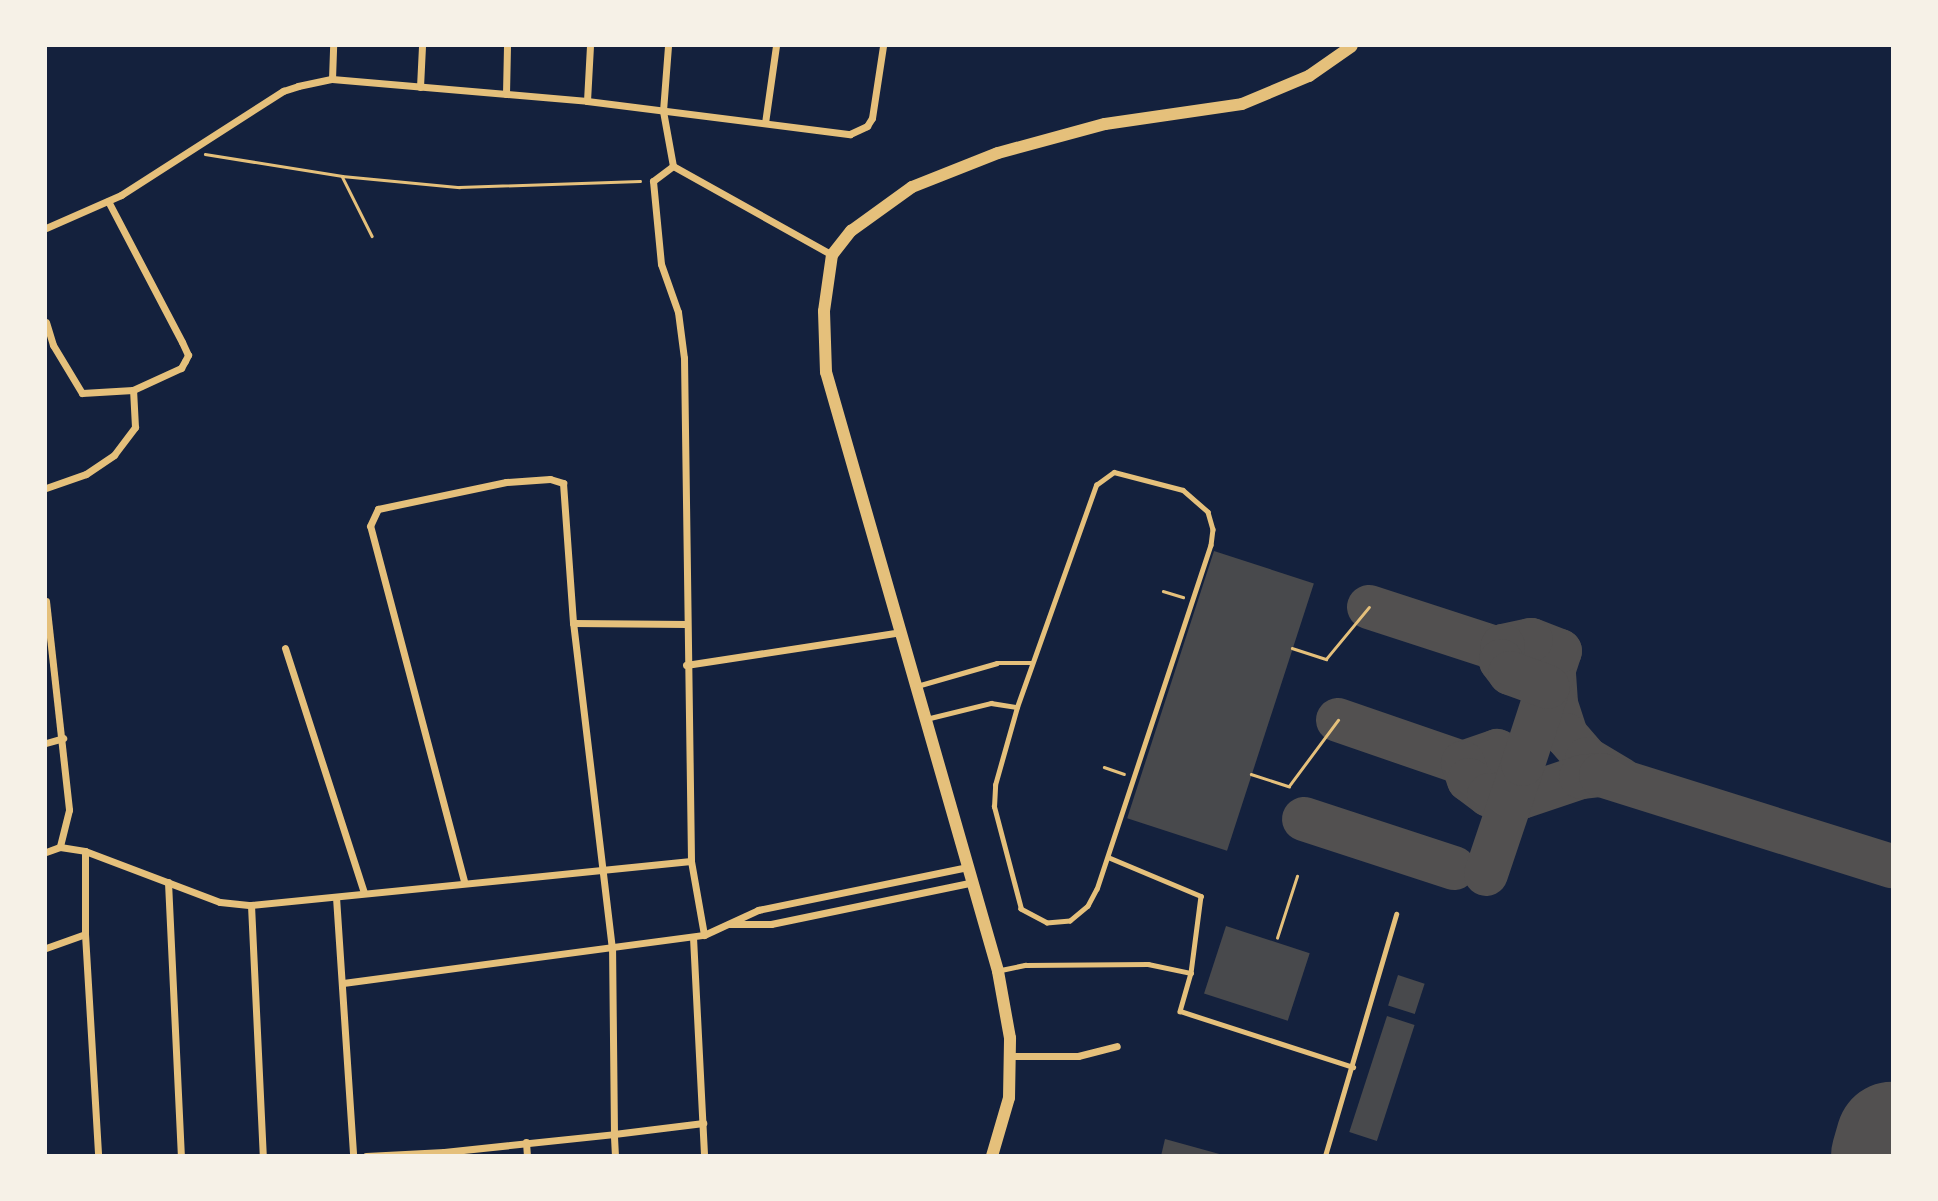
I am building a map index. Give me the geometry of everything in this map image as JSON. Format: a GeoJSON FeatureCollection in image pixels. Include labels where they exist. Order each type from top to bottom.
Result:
{"type":"FeatureCollection","features":[{"type":"Feature","properties":{"kind":"main road"},"geometry":{"type":"LineString","coordinates":[[992,1156],[1009,1098],[1012,1056],[998,971],[827,372],[824,311],[832,255],[851,231],[875,211],[912,187],[973,163],[1105,124],[1242,104],[1310,76],[1352,46]]}},
{"type":"Feature","properties":{"kind":"street"},"geometry":{"type":"LineString","coordinates":[[332,79],[333,46]]}},
{"type":"Feature","properties":{"kind":"street"},"geometry":{"type":"LineString","coordinates":[[420,87],[422,46]]}},
{"type":"Feature","properties":{"kind":"street"},"geometry":{"type":"LineString","coordinates":[[506,94],[507,46]]}},
{"type":"Feature","properties":{"kind":"street"},"geometry":{"type":"LineString","coordinates":[[587,101],[590,46]]}},
{"type":"Feature","properties":{"kind":"street"},"geometry":{"type":"LineString","coordinates":[[668,46],[663,111],[673,166]]}},
{"type":"Feature","properties":{"kind":"street"},"geometry":{"type":"LineString","coordinates":[[765,123],[776,46]]}},
{"type":"Feature","properties":{"kind":"street"},"geometry":{"type":"LineString","coordinates":[[46,228],[108,201],[283,91],[332,79],[587,101],[765,123],[859,131],[872,118],[883,46]]}},
{"type":"Feature","properties":{"kind":"street"},"geometry":{"type":"LineString","coordinates":[[673,166],[832,255]]}},
{"type":"Feature","properties":{"kind":"street"},"geometry":{"type":"LineString","coordinates":[[673,166],[653,181],[661,264],[678,312],[684,358],[686,665],[691,861],[704,935]]}},
{"type":"Feature","properties":{"kind":"street"},"geometry":{"type":"LineString","coordinates":[[46,322],[53,345],[82,393],[133,390],[181,368],[188,355],[108,201]]}},
{"type":"Feature","properties":{"kind":"street"},"geometry":{"type":"LineString","coordinates":[[46,488],[86,474],[114,455],[135,426],[133,390]]}},
{"type":"Feature","properties":{"kind":"street"},"geometry":{"type":"LineString","coordinates":[[464,881],[370,526],[378,509],[506,482],[550,479],[563,483],[573,623],[612,949],[615,1156]]}},
{"type":"Feature","properties":{"kind":"street"},"geometry":{"type":"LineString","coordinates":[[46,601],[69,810],[60,847]]}},
{"type":"Feature","properties":{"kind":"street"},"geometry":{"type":"LineString","coordinates":[[573,623],[687,624]]}},
{"type":"Feature","properties":{"kind":"street"},"geometry":{"type":"LineString","coordinates":[[686,665],[901,632]]}},
{"type":"Feature","properties":{"kind":"street"},"geometry":{"type":"LineString","coordinates":[[285,648],[363,893]]}},
{"type":"Feature","properties":{"kind":"street"},"geometry":{"type":"LineString","coordinates":[[46,662],[54,659]]}},
{"type":"Feature","properties":{"kind":"street"},"geometry":{"type":"LineString","coordinates":[[46,743],[63,738]]}},
{"type":"Feature","properties":{"kind":"street"},"geometry":{"type":"LineString","coordinates":[[46,852],[60,847],[85,851],[220,902],[251,905],[604,867],[691,861]]}},
{"type":"Feature","properties":{"kind":"street"},"geometry":{"type":"LineString","coordinates":[[85,851],[85,934],[98,1156]]}},
{"type":"Feature","properties":{"kind":"street"},"geometry":{"type":"LineString","coordinates":[[728,924],[771,924],[970,874]]}},
{"type":"Feature","properties":{"kind":"street"},"geometry":{"type":"LineString","coordinates":[[343,983],[693,937],[704,935],[758,910],[970,874]]}},
{"type":"Feature","properties":{"kind":"street"},"geometry":{"type":"LineString","coordinates":[[168,883],[181,1156]]}},
{"type":"Feature","properties":{"kind":"street"},"geometry":{"type":"LineString","coordinates":[[336,897],[353,1156]]}},
{"type":"Feature","properties":{"kind":"street"},"geometry":{"type":"LineString","coordinates":[[251,905],[263,1156]]}},
{"type":"Feature","properties":{"kind":"street"},"geometry":{"type":"LineString","coordinates":[[46,948],[85,934]]}},
{"type":"Feature","properties":{"kind":"street"},"geometry":{"type":"LineString","coordinates":[[693,937],[704,1156]]}},
{"type":"Feature","properties":{"kind":"street"},"geometry":{"type":"LineString","coordinates":[[1012,1056],[1078,1056],[1117,1046]]}},
{"type":"Feature","properties":{"kind":"street"},"geometry":{"type":"LineString","coordinates":[[366,1156],[444,1154],[526,1142],[703,1123]]}},
{"type":"Feature","properties":{"kind":"street"},"geometry":{"type":"LineString","coordinates":[[526,1142],[527,1156]]}},
{"type":"Feature","properties":{"kind":"lane"},"geometry":{"type":"LineString","coordinates":[[1114,472],[1183,490],[1208,512],[1212,545],[1108,857],[1088,906],[1070,921],[1047,923],[1021,909],[993,807],[995,785],[1033,663],[1096,485],[1114,472]]}},
{"type":"Feature","properties":{"kind":"lane"},"geometry":{"type":"LineString","coordinates":[[916,686],[997,663],[1033,663]]}},
{"type":"Feature","properties":{"kind":"lane"},"geometry":{"type":"LineString","coordinates":[[926,719],[991,703],[1017,708]]}},
{"type":"Feature","properties":{"kind":"lane"},"geometry":{"type":"LineString","coordinates":[[1108,857],[1201,896],[1191,973],[1180,1011],[1353,1067]]}},
{"type":"Feature","properties":{"kind":"lane"},"geometry":{"type":"LineString","coordinates":[[1325,1156],[1396,914]]}},
{"type":"Feature","properties":{"kind":"lane"},"geometry":{"type":"LineString","coordinates":[[998,971],[1026,965],[1148,964],[1191,973]]}},
{"type":"Feature","properties":{"kind":"path"},"geometry":{"type":"LineString","coordinates":[[188,152],[342,176],[459,187],[653,181]]}},
{"type":"Feature","properties":{"kind":"path"},"geometry":{"type":"LineString","coordinates":[[342,176],[372,236]]}},
{"type":"Feature","properties":{"kind":"path"},"geometry":{"type":"LineString","coordinates":[[1163,591],[1193,601]]}},
{"type":"Feature","properties":{"kind":"path"},"geometry":{"type":"LineString","coordinates":[[1292,648],[1326,659],[1369,607]]}},
{"type":"Feature","properties":{"kind":"path"},"geometry":{"type":"LineString","coordinates":[[1251,774],[1289,786],[1338,720]]}},
{"type":"Feature","properties":{"kind":"path"},"geometry":{"type":"LineString","coordinates":[[1104,767],[1134,778]]}},
{"type":"Feature","properties":{"kind":"path"},"geometry":{"type":"LineString","coordinates":[[1277,938],[1297,876]]}},
{"type":"Feature","properties":{"kind":"building"},"geometry":{"type":"Polygon","coordinates":[[[1214,551],[1314,583],[1227,851],[1127,818],[1214,551]]]}},
{"type":"Feature","properties":{"kind":"building"},"geometry":{"type":"Polygon","coordinates":[[[1226,926],[1310,953],[1288,1021],[1204,994],[1226,926]]]}},
{"type":"Feature","properties":{"kind":"building"},"geometry":{"type":"Polygon","coordinates":[[[1398,975],[1425,984],[1415,1014],[1388,1005],[1398,975]]]}},
{"type":"Feature","properties":{"kind":"building"},"geometry":{"type":"Polygon","coordinates":[[[1387,1016],[1415,1025],[1377,1141],[1349,1132],[1387,1016]]]}},
{"type":"Feature","properties":{"kind":"building"},"geometry":{"type":"Polygon","coordinates":[[[1165,1139],[1223,1155],[1223,1156],[1161,1156],[1165,1139]]]}},
{"type":"Feature","properties":{"kind":"taxiway"},"geometry":{"type":"LineString","coordinates":[[1369,607],[1501,650]]}},
{"type":"Feature","properties":{"kind":"taxiway"},"geometry":{"type":"LineString","coordinates":[[1486,874],[1560,651],[1531,640],[1503,646],[1501,661],[1510,673],[1548,687]]}},
{"type":"Feature","properties":{"kind":"taxiway"},"geometry":{"type":"LineString","coordinates":[[1554,674],[1556,704],[1566,735],[1587,759],[1620,779]]}},
{"type":"Feature","properties":{"kind":"taxiway"},"geometry":{"type":"LineString","coordinates":[[1338,720],[1463,763]]}},
{"type":"Feature","properties":{"kind":"taxiway"},"geometry":{"type":"LineString","coordinates":[[1523,764],[1497,751],[1463,763],[1469,780],[1489,795],[1522,797],[1581,777],[1601,775],[1892,866]]}},
{"type":"Feature","properties":{"kind":"taxiway"},"geometry":{"type":"LineString","coordinates":[[1304,819],[1454,868]]}},
{"type":"Feature","properties":{"kind":"runway"},"geometry":{"type":"LineString","coordinates":[[1887,1156],[1892,1138]]}}]}
